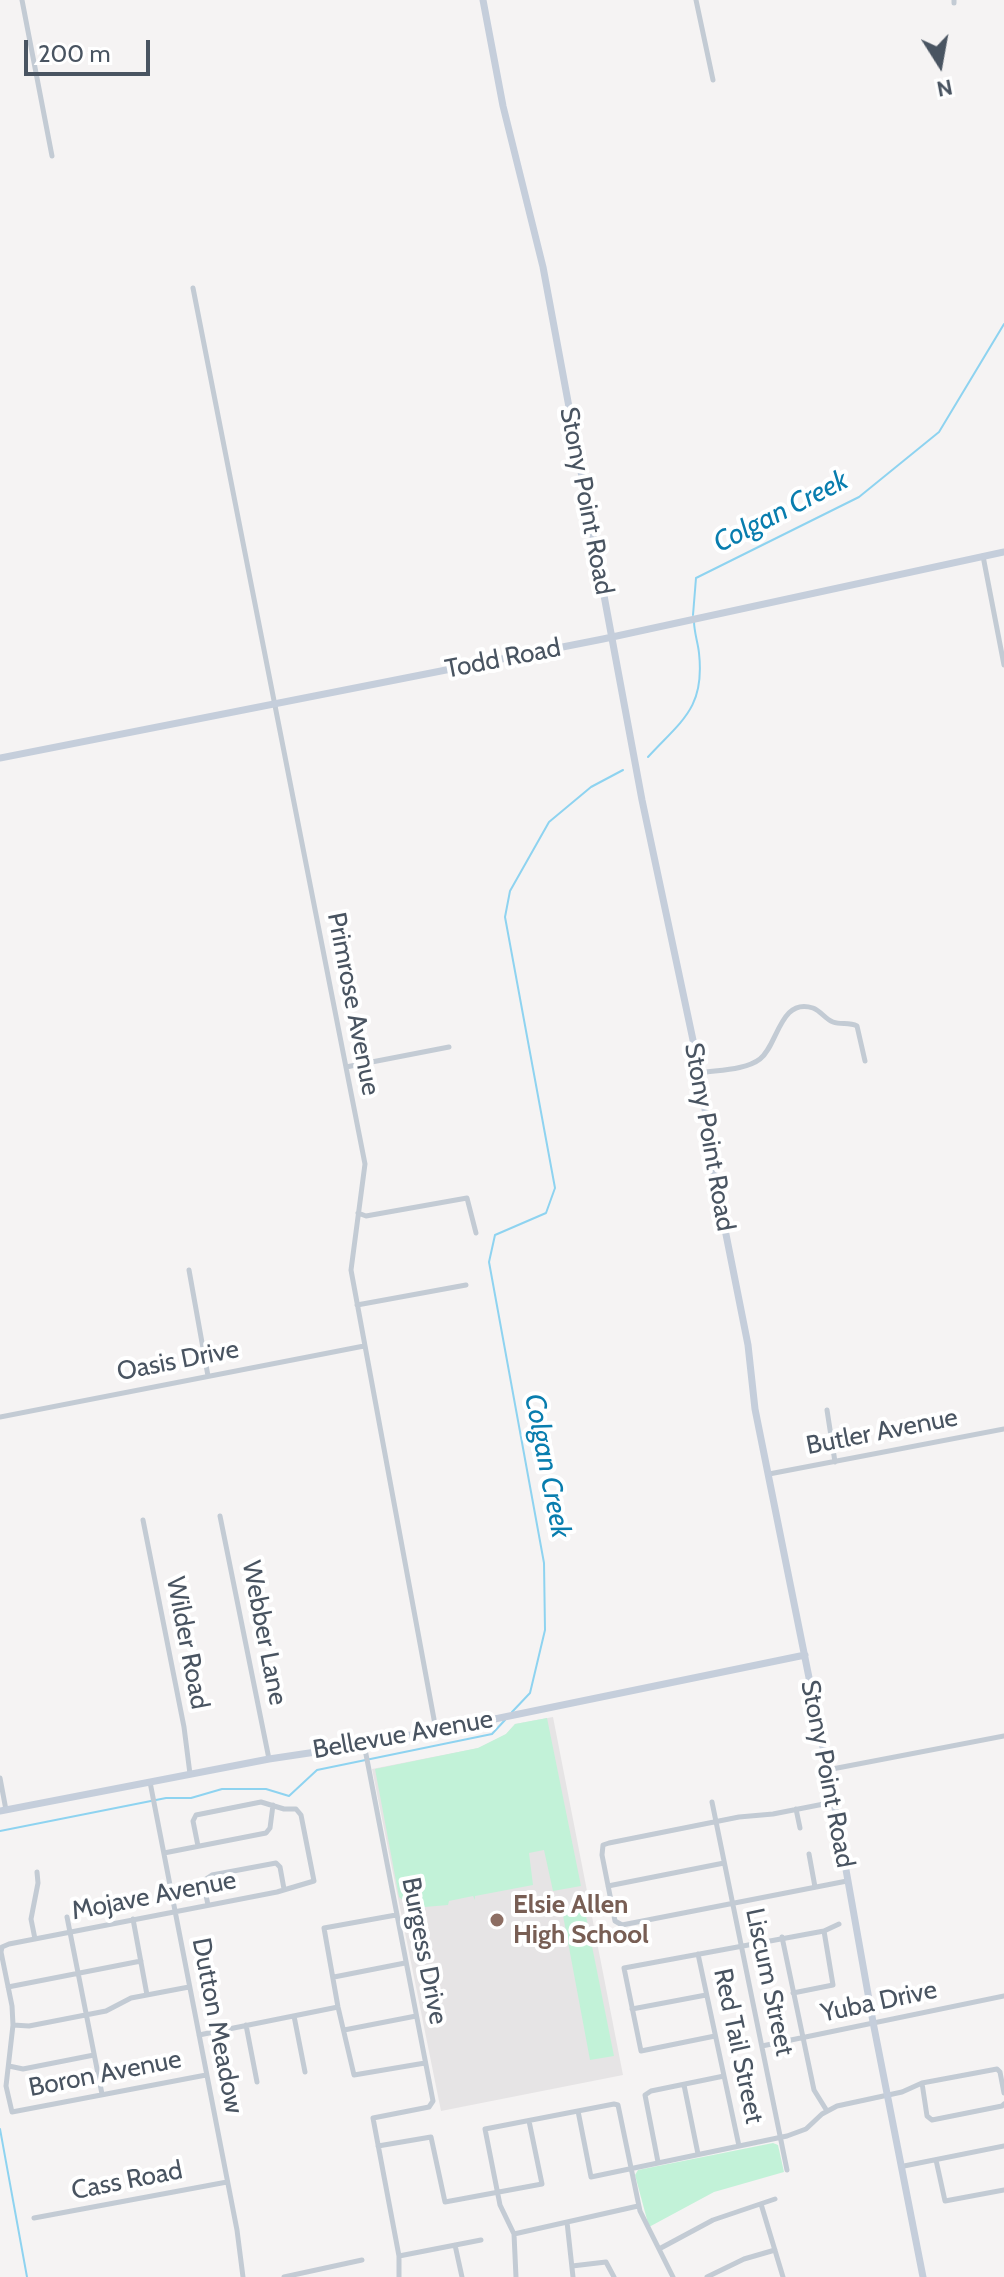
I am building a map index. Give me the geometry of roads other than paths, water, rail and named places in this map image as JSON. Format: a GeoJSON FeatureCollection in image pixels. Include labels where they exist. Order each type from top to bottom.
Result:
{"type":"FeatureCollection","features":[{"type":"Feature","properties":{"kind":"main road","name":"Stony Point Road"},"geometry":{"type":"LineString","coordinates":[[483,0],[506,119],[543,267],[642,800],[700,1073],[714,1174],[748,1345],[755,1409],[834,1802],[923,2277]]}},
{"type":"Feature","properties":{"kind":"main road","name":"Todd Road"},"geometry":{"type":"LineString","coordinates":[[0,758],[612,637],[1004,552]]}},
{"type":"Feature","properties":{"kind":"main road","name":"Bellevue Avenue"},"geometry":{"type":"LineString","coordinates":[[3,1810],[499,1718],[805,1655]]}},
{"type":"Feature","properties":{"kind":"street"},"geometry":{"type":"LineString","coordinates":[[22,0],[52,156]]}},
{"type":"Feature","properties":{"kind":"street"},"geometry":{"type":"LineString","coordinates":[[696,0],[713,80]]}},
{"type":"Feature","properties":{"kind":"street","name":"Primrose Avenue"},"geometry":{"type":"LineString","coordinates":[[193,288],[365,1164],[351,1270],[436,1730]]}},
{"type":"Feature","properties":{"kind":"street"},"geometry":{"type":"LineString","coordinates":[[983,556],[1004,665]]}},
{"type":"Feature","properties":{"kind":"street"},"geometry":{"type":"LineString","coordinates":[[700,1073],[756,1062],[769,1048],[786,1015],[792,1010],[806,1007],[831,1021],[857,1026],[865,1061]]}},
{"type":"Feature","properties":{"kind":"street"},"geometry":{"type":"LineString","coordinates":[[346,1067],[449,1047]]}},
{"type":"Feature","properties":{"kind":"street"},"geometry":{"type":"LineString","coordinates":[[358,1213],[366,1216],[467,1198],[476,1233]]}},
{"type":"Feature","properties":{"kind":"street"},"geometry":{"type":"LineString","coordinates":[[189,1270],[208,1376]]}},
{"type":"Feature","properties":{"kind":"street"},"geometry":{"type":"LineString","coordinates":[[357,1305],[466,1285]]}},
{"type":"Feature","properties":{"kind":"street","name":"Oasis Drive"},"geometry":{"type":"LineString","coordinates":[[0,1417],[365,1346]]}},
{"type":"Feature","properties":{"kind":"street"},"geometry":{"type":"LineString","coordinates":[[827,1410],[835,1462]]}},
{"type":"Feature","properties":{"kind":"street","name":"Butler Avenue"},"geometry":{"type":"LineString","coordinates":[[769,1474],[1004,1429]]}},
{"type":"Feature","properties":{"kind":"street","name":"Webber Lane"},"geometry":{"type":"LineString","coordinates":[[220,1516],[269,1759]]}},
{"type":"Feature","properties":{"kind":"street","name":"Wilder Road"},"geometry":{"type":"LineString","coordinates":[[143,1520],[184,1727],[190,1774]]}},
{"type":"Feature","properties":{"kind":"street"},"geometry":{"type":"LineString","coordinates":[[827,1770],[1004,1736]]}},
{"type":"Feature","properties":{"kind":"street","name":"Burgess Drive"},"geometry":{"type":"LineString","coordinates":[[364,1744],[433,2098],[432,2105],[424,2109],[373,2118],[378,2146]]}},
{"type":"Feature","properties":{"kind":"street"},"geometry":{"type":"LineString","coordinates":[[0,1778],[3,1810]]}},
{"type":"Feature","properties":{"kind":"street","name":"Dutton Meadow"},"geometry":{"type":"LineString","coordinates":[[150,1782],[243,2277]]}},
{"type":"Feature","properties":{"kind":"street"},"geometry":{"type":"LineString","coordinates":[[164,1853],[266,1833],[270,1828],[273,1805],[255,1802],[196,1815],[193,1821],[198,1846]]}},
{"type":"Feature","properties":{"kind":"street","name":"Liscum Street"},"geometry":{"type":"LineString","coordinates":[[712,1802],[787,2170]]}},
{"type":"Feature","properties":{"kind":"street"},"geometry":{"type":"LineString","coordinates":[[834,1802],[603,1845],[602,1855],[615,1921],[622,1925],[847,1881]]}},
{"type":"Feature","properties":{"kind":"street","name":"Mojave Avenue"},"geometry":{"type":"LineString","coordinates":[[8,1987],[2,1947],[314,1881],[300,1813],[296,1809],[273,1805]]}},
{"type":"Feature","properties":{"kind":"street"},"geometry":{"type":"LineString","coordinates":[[796,1809],[800,1828]]}},
{"type":"Feature","properties":{"kind":"street"},"geometry":{"type":"LineString","coordinates":[[809,1854],[815,1887]]}},
{"type":"Feature","properties":{"kind":"street"},"geometry":{"type":"LineString","coordinates":[[208,1905],[203,1881],[212,1875],[276,1863],[280,1867],[284,1889]]}},
{"type":"Feature","properties":{"kind":"street"},"geometry":{"type":"LineString","coordinates":[[608,1886],[724,1863]]}},
{"type":"Feature","properties":{"kind":"street"},"geometry":{"type":"LineString","coordinates":[[35,1939],[31,1919],[37,1872]]}},
{"type":"Feature","properties":{"kind":"street"},"geometry":{"type":"LineString","coordinates":[[396,1915],[324,1928],[338,2007],[354,2075],[425,2063]]}},
{"type":"Feature","properties":{"kind":"street"},"geometry":{"type":"LineString","coordinates":[[67,1917],[102,2094]]}},
{"type":"Feature","properties":{"kind":"street"},"geometry":{"type":"LineString","coordinates":[[133,1919],[147,1995]]}},
{"type":"Feature","properties":{"kind":"street"},"geometry":{"type":"LineString","coordinates":[[715,2036],[641,2051],[624,1968],[824,1931],[839,1924]]}},
{"type":"Feature","properties":{"kind":"street"},"geometry":{"type":"LineString","coordinates":[[793,1993],[833,1985],[824,1931]]}},
{"type":"Feature","properties":{"kind":"street"},"geometry":{"type":"LineString","coordinates":[[782,1937],[814,2090],[827,2111]]}},
{"type":"Feature","properties":{"kind":"street","name":"Red Tail Street"},"geometry":{"type":"LineString","coordinates":[[698,1954],[739,2146]]}},
{"type":"Feature","properties":{"kind":"street"},"geometry":{"type":"LineString","coordinates":[[94,2055],[23,2069],[8,2066],[13,2025],[8,1987],[141,1961]]}},
{"type":"Feature","properties":{"kind":"street"},"geometry":{"type":"LineString","coordinates":[[334,1977],[405,1963]]}},
{"type":"Feature","properties":{"kind":"street"},"geometry":{"type":"LineString","coordinates":[[13,2025],[29,2026],[106,2011],[131,1998],[189,1987]]}},
{"type":"Feature","properties":{"kind":"street"},"geometry":{"type":"LineString","coordinates":[[632,2009],[706,1995]]}},
{"type":"Feature","properties":{"kind":"street","name":"Yuba Drive"},"geometry":{"type":"LineString","coordinates":[[762,2046],[1004,1996]]}},
{"type":"Feature","properties":{"kind":"street"},"geometry":{"type":"LineString","coordinates":[[199,2035],[338,2007]]}},
{"type":"Feature","properties":{"kind":"street"},"geometry":{"type":"LineString","coordinates":[[294,2016],[305,2072]]}},
{"type":"Feature","properties":{"kind":"street"},"geometry":{"type":"LineString","coordinates":[[344,2030],[416,2016]]}},
{"type":"Feature","properties":{"kind":"street"},"geometry":{"type":"LineString","coordinates":[[246,2025],[257,2082]]}},
{"type":"Feature","properties":{"kind":"street","name":"Boron Avenue"},"geometry":{"type":"LineString","coordinates":[[8,2066],[6,2086],[12,2112],[206,2075]]}},
{"type":"Feature","properties":{"kind":"street"},"geometry":{"type":"LineString","coordinates":[[578,2111],[591,2177],[781,2138],[806,2129],[827,2111],[843,2104],[888,2095],[922,2083],[997,2069],[1004,2093]]}},
{"type":"Feature","properties":{"kind":"street"},"geometry":{"type":"LineString","coordinates":[[658,2162],[645,2095],[724,2076]]}},
{"type":"Feature","properties":{"kind":"street"},"geometry":{"type":"LineString","coordinates":[[922,2083],[927,2116],[932,2120],[1004,2104]]}},
{"type":"Feature","properties":{"kind":"street"},"geometry":{"type":"LineString","coordinates":[[684,2085],[698,2154]]}},
{"type":"Feature","properties":{"kind":"street"},"geometry":{"type":"LineString","coordinates":[[516,2277],[514,2234],[498,2193],[485,2129],[614,2104],[618,2105],[643,2223],[673,2277]]}},
{"type":"Feature","properties":{"kind":"street"},"geometry":{"type":"LineString","coordinates":[[399,2277],[399,2256],[378,2146],[431,2137],[445,2202],[542,2184],[529,2121]]}},
{"type":"Feature","properties":{"kind":"street"},"geometry":{"type":"LineString","coordinates":[[904,2166],[1004,2146]]}},
{"type":"Feature","properties":{"kind":"street"},"geometry":{"type":"LineString","coordinates":[[936,2160],[945,2201],[1004,2190]]}},
{"type":"Feature","properties":{"kind":"street","name":"Cass Road"},"geometry":{"type":"LineString","coordinates":[[34,2218],[227,2182]]}},
{"type":"Feature","properties":{"kind":"street"},"geometry":{"type":"LineString","coordinates":[[659,2249],[713,2220],[775,2199]]}},
{"type":"Feature","properties":{"kind":"street"},"geometry":{"type":"LineString","coordinates":[[761,2204],[783,2277]]}},
{"type":"Feature","properties":{"kind":"street"},"geometry":{"type":"LineString","coordinates":[[514,2234],[638,2206]]}},
{"type":"Feature","properties":{"kind":"street"},"geometry":{"type":"LineString","coordinates":[[567,2222],[573,2277]]}},
{"type":"Feature","properties":{"kind":"street"},"geometry":{"type":"LineString","coordinates":[[399,2256],[481,2240]]}},
{"type":"Feature","properties":{"kind":"street"},"geometry":{"type":"LineString","coordinates":[[455,2245],[462,2277]]}},
{"type":"Feature","properties":{"kind":"street"},"geometry":{"type":"LineString","coordinates":[[707,2277],[744,2259],[775,2250]]}},
{"type":"Feature","properties":{"kind":"street"},"geometry":{"type":"LineString","coordinates":[[284,2277],[362,2260]]}},
{"type":"Feature","properties":{"kind":"street"},"geometry":{"type":"LineString","coordinates":[[572,2266],[606,2262],[614,2277]]}},
{"type":"Feature","properties":{"kind":"waterway","name":"Colgan Creek"},"geometry":{"type":"LineString","coordinates":[[693,615],[696,578],[859,497],[939,432],[1004,324]]}},
{"type":"Feature","properties":{"kind":"waterway","name":"Colgan Creek"},"geometry":{"type":"LineString","coordinates":[[648,757],[681,722],[694,700],[700,672],[694,621]]}},
{"type":"Feature","properties":{"kind":"waterway","name":"Colgan Creek"},"geometry":{"type":"LineString","coordinates":[[512,1712],[530,1693],[545,1630],[544,1563],[489,1262],[495,1235],[546,1213],[555,1188],[505,917],[510,891],[549,822],[591,787],[623,770]]}},
{"type":"Feature","properties":{"kind":"waterway","name":"Colgan Creek"},"geometry":{"type":"LineString","coordinates":[[0,1831],[166,1798],[191,1798],[222,1789],[266,1789],[289,1796],[317,1770],[492,1734],[505,1720]]}},
{"type":"Feature","properties":{"kind":"waterway","name":"Colgan Creek"},"geometry":{"type":"LineString","coordinates":[[0,2129],[27,2277]]}},
{"type":"Feature","properties":{"kind":"place","name":"Elsie Allen High School"},"geometry":{"type":"Point","coordinates":[497,1920]}}]}
